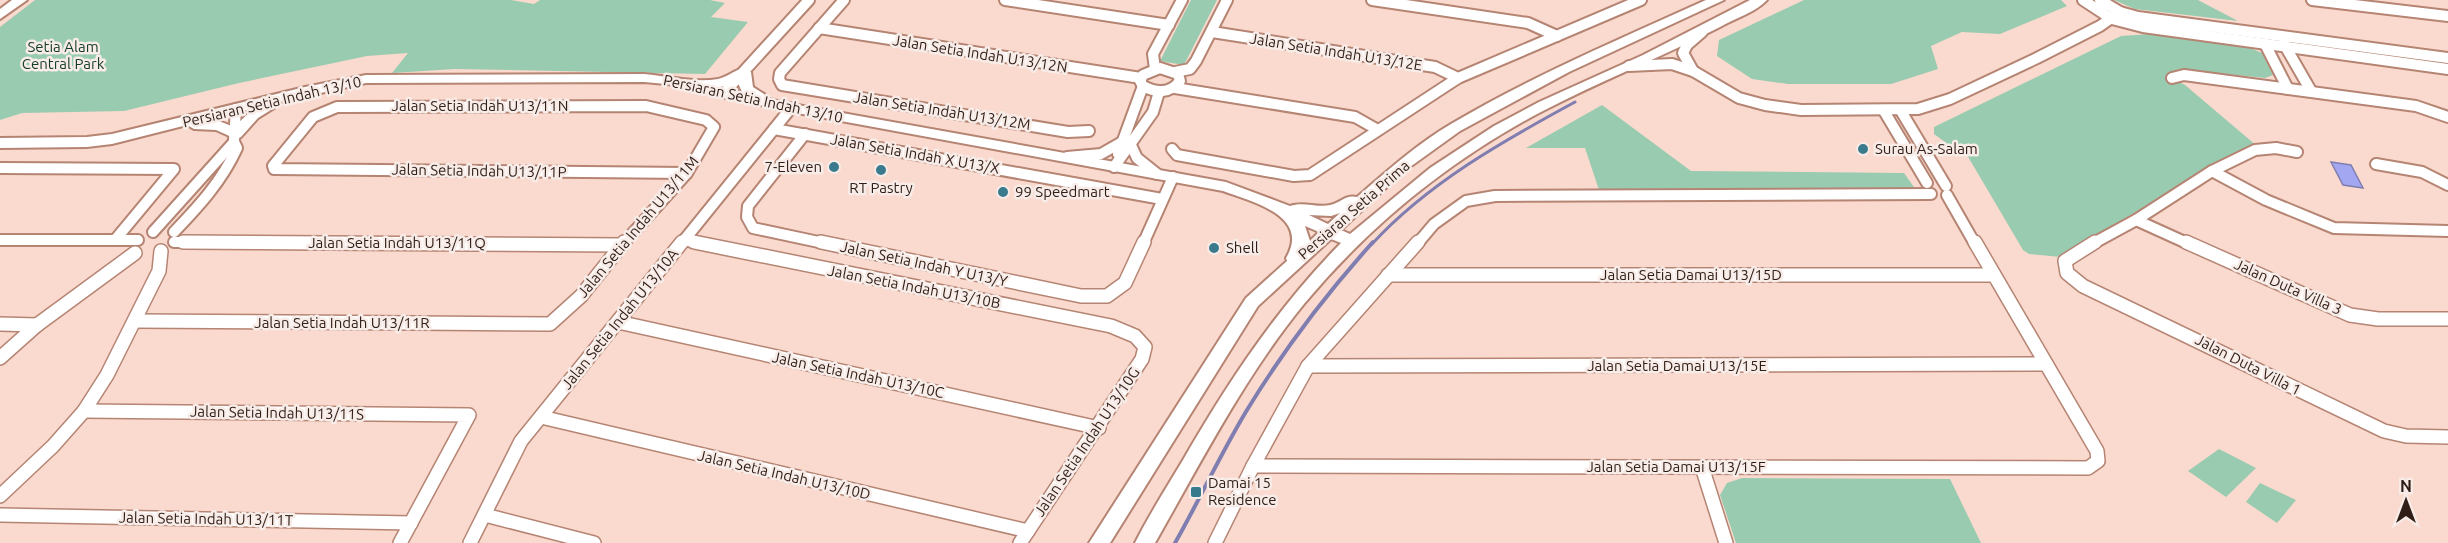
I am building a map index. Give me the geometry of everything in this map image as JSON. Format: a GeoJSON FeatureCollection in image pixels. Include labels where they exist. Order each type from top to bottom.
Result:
{"type":"FeatureCollection","features":[{"type":"Feature","properties":{"kind":"street"},"geometry":{"type":"LineString","coordinates":[[0,15],[20,0]]}},
{"type":"Feature","properties":{"kind":"street"},"geometry":{"type":"LineString","coordinates":[[724,93],[809,0]]}},
{"type":"Feature","properties":{"kind":"street"},"geometry":{"type":"LineString","coordinates":[[819,28],[844,0]]}},
{"type":"Feature","properties":{"kind":"street"},"geometry":{"type":"LineString","coordinates":[[1005,0],[1169,25]]}},
{"type":"Feature","properties":{"kind":"street"},"geometry":{"type":"LineString","coordinates":[[1155,69],[1153,54],[1182,0]]}},
{"type":"Feature","properties":{"kind":"street"},"geometry":{"type":"LineString","coordinates":[[1114,167],[1126,143],[1146,72],[1155,69],[1175,72],[1190,69],[1196,62],[1227,0]]}},
{"type":"Feature","properties":{"kind":"street"},"geometry":{"type":"LineString","coordinates":[[1372,0],[1528,23],[1557,36]]}},
{"type":"Feature","properties":{"kind":"street"},"geometry":{"type":"LineString","coordinates":[[1172,149],[1177,155],[1293,176],[1305,176],[1315,172],[1458,78],[1641,0]]}},
{"type":"Feature","properties":{"kind":"street"},"geometry":{"type":"LineString","coordinates":[[1672,19],[1708,0]]}},
{"type":"Feature","properties":{"kind":"street","name":"Persiaran Setia Prima"},"geometry":{"type":"LineString","coordinates":[[1099,543],[1252,302],[1398,168],[1455,128],[1564,69],[1717,0]]}},
{"type":"Feature","properties":{"kind":"street","name":"Persiaran Setia Prima"},"geometry":{"type":"LineString","coordinates":[[1145,543],[1250,369],[1297,301],[1352,242],[1387,209],[1419,183],[1531,111],[1702,31],[1760,0]]}},
{"type":"Feature","properties":{"kind":"street"},"geometry":{"type":"LineString","coordinates":[[2083,0],[2112,20],[2143,27],[2448,69]]}},
{"type":"Feature","properties":{"kind":"street"},"geometry":{"type":"LineString","coordinates":[[2100,0],[2120,12],[2138,17],[2448,58]]}},
{"type":"Feature","properties":{"kind":"street"},"geometry":{"type":"LineString","coordinates":[[2312,0],[2448,16]]}},
{"type":"Feature","properties":{"kind":"street"},"geometry":{"type":"LineString","coordinates":[[1629,66],[1672,64],[1693,71],[1739,98],[1765,105],[1802,110],[1901,111],[1936,104],[1973,88],[2112,20],[2120,12]]}},
{"type":"Feature","properties":{"kind":"street","name":"Jalan Setia Indah U13/12N"},"geometry":{"type":"LineString","coordinates":[[819,28],[1142,82],[1159,92]]}},
{"type":"Feature","properties":{"kind":"street","name":"Jalan Setia Indah U13/12M"},"geometry":{"type":"LineString","coordinates":[[819,28],[780,73],[779,79],[782,85],[1068,132],[1089,131]]}},
{"type":"Feature","properties":{"kind":"street"},"geometry":{"type":"LineString","coordinates":[[1693,71],[1683,53],[1686,45],[1702,31]]}},
{"type":"Feature","properties":{"kind":"street","name":"Jalan Setia Indah U13/12E"},"geometry":{"type":"LineString","coordinates":[[1212,32],[1435,67],[1458,78]]}},
{"type":"Feature","properties":{"kind":"street"},"geometry":{"type":"LineString","coordinates":[[2274,35],[2286,47],[2310,91]]}},
{"type":"Feature","properties":{"kind":"street"},"geometry":{"type":"LineString","coordinates":[[2265,44],[2288,89]]}},
{"type":"Feature","properties":{"kind":"street"},"geometry":{"type":"LineString","coordinates":[[676,81],[721,83],[744,72]]}},
{"type":"Feature","properties":{"kind":"street"},"geometry":{"type":"LineString","coordinates":[[744,72],[745,90],[786,107]]}},
{"type":"Feature","properties":{"kind":"street"},"geometry":{"type":"LineString","coordinates":[[1175,72],[1180,78],[1175,88]]}},
{"type":"Feature","properties":{"kind":"street"},"geometry":{"type":"LineString","coordinates":[[2172,78],[2184,75],[2310,91],[2416,106],[2448,117]]}},
{"type":"Feature","properties":{"kind":"street","name":"Persiaran Setia Indah 13/10"},"geometry":{"type":"LineString","coordinates":[[0,143],[87,142],[111,139],[305,91],[366,80],[644,78],[676,81],[786,107],[1226,187],[1270,203],[1352,242]]}},
{"type":"Feature","properties":{"kind":"street"},"geometry":{"type":"LineString","coordinates":[[1060,157],[1101,154],[1126,143],[1153,112],[1159,92],[1175,88],[1355,117],[1378,130]]}},
{"type":"Feature","properties":{"kind":"street"},"geometry":{"type":"LineString","coordinates":[[0,358],[37,325],[153,232],[263,108],[305,91]]}},
{"type":"Feature","properties":{"kind":"street","name":"Jalan Setia Indah U13/11N"},"geometry":{"type":"LineString","coordinates":[[273,166],[313,117],[319,112],[346,105],[646,106],[711,123]]}},
{"type":"Feature","properties":{"kind":"street","name":"Jalan Setia Indah U13/10A"},"geometry":{"type":"LineString","coordinates":[[470,543],[521,441],[774,129],[786,107]]}},
{"type":"Feature","properties":{"kind":"street"},"geometry":{"type":"LineString","coordinates":[[0,240],[115,240],[136,246],[149,255],[161,251],[228,170],[237,148],[236,108]]}},
{"type":"Feature","properties":{"kind":"street"},"geometry":{"type":"LineString","coordinates":[[1910,126],[1918,109]]}},
{"type":"Feature","properties":{"kind":"street"},"geometry":{"type":"LineString","coordinates":[[1860,110],[1895,128]]}},
{"type":"Feature","properties":{"kind":"street"},"geometry":{"type":"LineString","coordinates":[[1884,111],[1929,188]]}},
{"type":"Feature","properties":{"kind":"street"},"geometry":{"type":"LineString","coordinates":[[1901,111],[2046,364]]}},
{"type":"Feature","properties":{"kind":"street"},"geometry":{"type":"LineString","coordinates":[[164,127],[210,123],[235,138]]}},
{"type":"Feature","properties":{"kind":"street","name":"Jalan Setia Indah U13/11M"},"geometry":{"type":"LineString","coordinates":[[550,324],[581,296],[621,245],[687,173],[713,132],[711,123]]}},
{"type":"Feature","properties":{"kind":"street","name":"Jalan Setia Indah X U13/X"},"geometry":{"type":"LineString","coordinates":[[774,129],[1162,199]]}},
{"type":"Feature","properties":{"kind":"street","name":"Jalan Setia Indah Y U13/Y"},"geometry":{"type":"LineString","coordinates":[[805,134],[748,206],[747,221],[753,228],[1081,296],[1107,296],[1125,283],[1162,199]]}},
{"type":"Feature","properties":{"kind":"street"},"geometry":{"type":"LineString","coordinates":[[1126,143],[1134,157],[1157,174]]}},
{"type":"Feature","properties":{"kind":"street"},"geometry":{"type":"LineString","coordinates":[[2136,220],[2212,171],[2255,150],[2276,148],[2297,152]]}},
{"type":"Feature","properties":{"kind":"street"},"geometry":{"type":"LineString","coordinates":[[2376,164],[2422,172],[2448,185]]}},
{"type":"Feature","properties":{"kind":"street","name":"Jalan Setia Indah U13/11P"},"geometry":{"type":"LineString","coordinates":[[273,166],[274,169],[687,173]]}},
{"type":"Feature","properties":{"kind":"street"},"geometry":{"type":"LineString","coordinates":[[0,168],[174,169],[115,240]]}},
{"type":"Feature","properties":{"kind":"street"},"geometry":{"type":"LineString","coordinates":[[2212,171],[2266,200],[2334,228],[2448,231]]}},
{"type":"Feature","properties":{"kind":"street"},"geometry":{"type":"LineString","coordinates":[[1162,199],[1173,177]]}},
{"type":"Feature","properties":{"kind":"street"},"geometry":{"type":"LineString","coordinates":[[1270,203],[1297,209],[1331,211],[1376,188]]}},
{"type":"Feature","properties":{"kind":"street"},"geometry":{"type":"LineString","coordinates":[[1215,543],[1253,466],[1308,366],[1434,224],[1466,201],[1495,196],[1929,188],[1947,191]]}},
{"type":"Feature","properties":{"kind":"street"},"geometry":{"type":"LineString","coordinates":[[1270,203],[1299,226],[1303,238],[1301,248],[1283,273]]}},
{"type":"Feature","properties":{"kind":"street","name":"Jalan Duta Villa 1"},"geometry":{"type":"LineString","coordinates":[[2136,220],[2065,261],[2067,273],[2084,286],[2356,419],[2384,431],[2406,436],[2448,437]]}},
{"type":"Feature","properties":{"kind":"street","name":"Jalan Duta Villa 3"},"geometry":{"type":"LineString","coordinates":[[2136,220],[2350,315],[2378,319],[2448,320]]}},
{"type":"Feature","properties":{"kind":"street","name":"Jalan Setia Indah U13/11Q"},"geometry":{"type":"LineString","coordinates":[[153,232],[165,230],[174,237],[621,245]]}},
{"type":"Feature","properties":{"kind":"street","name":"Jalan Setia Indah U13/10B"},"geometry":{"type":"LineString","coordinates":[[684,240],[1111,326],[1142,339]]}},
{"type":"Feature","properties":{"kind":"street"},"geometry":{"type":"LineString","coordinates":[[0,496],[53,446],[84,411],[107,375],[135,321],[159,271],[161,251]]}},
{"type":"Feature","properties":{"kind":"street","name":"Jalan Setia Damai U13/15D"},"geometry":{"type":"LineString","coordinates":[[1388,275],[1993,275]]}},
{"type":"Feature","properties":{"kind":"street","name":"Jalan Setia Indah U13/11R"},"geometry":{"type":"LineString","coordinates":[[135,321],[550,324]]}},
{"type":"Feature","properties":{"kind":"street","name":"Jalan Setia Indah U13/10C"},"geometry":{"type":"LineString","coordinates":[[618,322],[1099,428]]}},
{"type":"Feature","properties":{"kind":"street"},"geometry":{"type":"LineString","coordinates":[[0,324],[37,325]]}},
{"type":"Feature","properties":{"kind":"street","name":"Jalan Setia Indah U13/10G"},"geometry":{"type":"LineString","coordinates":[[1024,537],[1045,502],[1099,428],[1142,360],[1145,347],[1142,339]]}},
{"type":"Feature","properties":{"kind":"street","name":"Jalan Setia Damai U13/15E"},"geometry":{"type":"LineString","coordinates":[[1308,366],[2046,364]]}},
{"type":"Feature","properties":{"kind":"street","name":"Jalan Setia Damai U13/15F"},"geometry":{"type":"LineString","coordinates":[[1253,466],[2088,468],[2098,461],[2097,451],[2046,364]]}},
{"type":"Feature","properties":{"kind":"street","name":"Jalan Setia Indah U13/11S"},"geometry":{"type":"LineString","coordinates":[[84,411],[469,415],[411,523]]}},
{"type":"Feature","properties":{"kind":"street","name":"Jalan Setia Indah U13/10D"},"geometry":{"type":"LineString","coordinates":[[541,417],[1024,537]]}},
{"type":"Feature","properties":{"kind":"street"},"geometry":{"type":"LineString","coordinates":[[1702,467],[1726,543]]}},
{"type":"Feature","properties":{"kind":"street"},"geometry":{"type":"LineString","coordinates":[[485,514],[594,543]]}},
{"type":"Feature","properties":{"kind":"street","name":"Jalan Setia Indah U13/11T"},"geometry":{"type":"LineString","coordinates":[[0,515],[411,523]]}},
{"type":"Feature","properties":{"kind":"street"},"geometry":{"type":"LineString","coordinates":[[400,543],[411,523]]}},
{"type":"Feature","properties":{"kind":"green space","name":"Setia Alam Central Park"},"geometry":{"type":"Polygon","coordinates":[[[35,0],[511,0],[534,4],[540,0],[710,0],[725,3],[711,17],[748,22],[705,74],[455,69],[392,73],[408,53],[367,56],[239,83],[124,111],[22,113],[0,120],[0,27],[35,0]]]}},
{"type":"Feature","properties":{"kind":"green space"},"geometry":{"type":"Polygon","coordinates":[[[1191,0],[1217,0],[1184,65],[1160,61],[1191,0]]]}},
{"type":"Feature","properties":{"kind":"green space"},"geometry":{"type":"Polygon","coordinates":[[[1804,0],[2061,0],[2067,6],[2000,34],[1962,32],[1931,46],[1938,69],[1891,84],[1788,84],[1752,79],[1717,56],[1719,40],[1804,0]]]}},
{"type":"Feature","properties":{"kind":"green space"},"geometry":{"type":"Polygon","coordinates":[[[2114,0],[2198,0],[2238,21],[2135,9],[2114,0]]]}},
{"type":"Feature","properties":{"kind":"green space"},"geometry":{"type":"Polygon","coordinates":[[[2150,34],[2248,47],[2262,53],[2273,75],[2265,78],[2178,69],[2166,76],[2185,85],[2257,146],[2230,155],[2061,257],[2029,254],[2023,250],[1967,155],[1934,134],[1934,127],[2121,36],[2150,34]]]}},
{"type":"Feature","properties":{"kind":"green space"},"geometry":{"type":"Polygon","coordinates":[[[1602,105],[1691,171],[1904,173],[1916,190],[1599,190],[1585,148],[1526,148],[1602,105]]]}},
{"type":"Feature","properties":{"kind":"green space"},"geometry":{"type":"Polygon","coordinates":[[[2219,449],[2256,468],[2226,497],[2188,471],[2219,449]]]}},
{"type":"Feature","properties":{"kind":"green space"},"geometry":{"type":"Polygon","coordinates":[[[1742,478],[1950,479],[1981,543],[1736,543],[1720,495],[1727,483],[1742,478]]]}},
{"type":"Feature","properties":{"kind":"green space"},"geometry":{"type":"Polygon","coordinates":[[[2260,483],[2296,500],[2277,523],[2246,502],[2260,483]]]}},
{"type":"Feature","properties":{"kind":"water"},"geometry":{"type":"Polygon","coordinates":[[[2331,162],[2351,165],[2363,188],[2343,185],[2331,162]]]}},
{"type":"Feature","properties":{"kind":"waterway"},"geometry":{"type":"LineString","coordinates":[[1372,244],[1394,222],[1442,183],[1494,148],[1575,102]]}},
{"type":"Feature","properties":{"kind":"waterway"},"geometry":{"type":"LineString","coordinates":[[1175,543],[1228,443],[1275,366],[1306,323],[1373,242]]}},
{"type":"Feature","properties":{"kind":"place","name":"Surau As-Salam"},"geometry":{"type":"Point","coordinates":[1863,149]}},
{"type":"Feature","properties":{"kind":"place","name":"7-Eleven"},"geometry":{"type":"Point","coordinates":[834,167]}},
{"type":"Feature","properties":{"kind":"place","name":"RT Pastry"},"geometry":{"type":"Point","coordinates":[881,170]}},
{"type":"Feature","properties":{"kind":"place","name":"99 Speedmart"},"geometry":{"type":"Point","coordinates":[1003,192]}},
{"type":"Feature","properties":{"kind":"place","name":"Shell"},"geometry":{"type":"Point","coordinates":[1214,248]}},
{"type":"Feature","properties":{"kind":"place","name":"Damai 15 Residence"},"geometry":{"type":"Point","coordinates":[1196,492]}}]}
